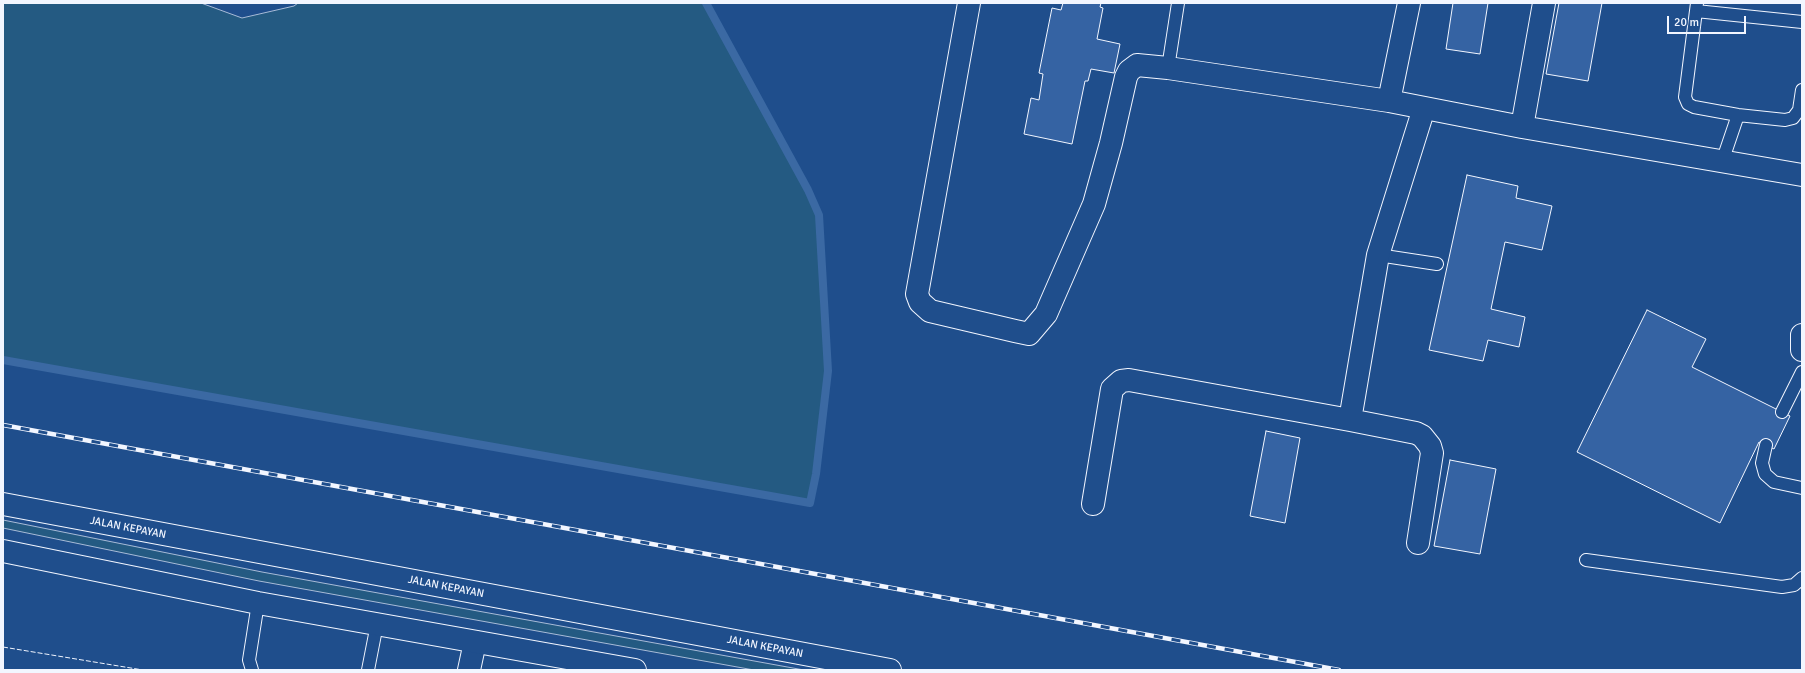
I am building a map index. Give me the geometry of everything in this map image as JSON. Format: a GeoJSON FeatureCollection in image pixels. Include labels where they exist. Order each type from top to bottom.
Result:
{"type":"FeatureCollection","features":[{"type":"Feature","properties":{"kind":"main road"},"geometry":{"type":"LineString","coordinates":[[969,3],[917,286],[917,294],[920,302],[930,311],[1029,334],[1046,314],[1094,204],[1128,71],[1137,64],[1389,101],[1522,127],[1802,175]]}},
{"type":"Feature","properties":{"kind":"main road"},"geometry":{"type":"LineString","coordinates":[[1389,101],[1409,3]]}},
{"type":"Feature","properties":{"kind":"main road"},"geometry":{"type":"LineString","coordinates":[[1522,127],[1544,3]]}},
{"type":"Feature","properties":{"kind":"main road"},"geometry":{"type":"LineString","coordinates":[[1350,420],[1378,255],[1424,108]]}},
{"type":"Feature","properties":{"kind":"main road"},"geometry":{"type":"LineString","coordinates":[[1802,336],[1802,350]]}},
{"type":"Feature","properties":{"kind":"main road"},"geometry":{"type":"LineString","coordinates":[[1093,504],[1112,389],[1121,381],[1129,380],[1350,420],[1416,433],[1422,436],[1430,446],[1432,453],[1418,543]]}},
{"type":"Feature","properties":{"kind":"main road","name":"JALAN KEPAYAN"},"geometry":{"type":"LineString","coordinates":[[3,504],[890,670]]}},
{"type":"Feature","properties":{"kind":"main road"},"geometry":{"type":"LineString","coordinates":[[3,551],[258,603],[635,670]]}},
{"type":"Feature","properties":{"kind":"main road"},"geometry":{"type":"LineString","coordinates":[[469,670],[475,642]]}},
{"type":"Feature","properties":{"kind":"lane"},"geometry":{"type":"LineString","coordinates":[[1168,68],[1178,3]]}},
{"type":"Feature","properties":{"kind":"lane"},"geometry":{"type":"LineString","coordinates":[[1802,22],[1697,7],[1686,97],[1688,104],[1694,107],[1738,115],[1784,120],[1793,118],[1799,110],[1802,90]]}},
{"type":"Feature","properties":{"kind":"lane"},"geometry":{"type":"LineString","coordinates":[[1722,162],[1738,115]]}},
{"type":"Feature","properties":{"kind":"lane"},"geometry":{"type":"LineString","coordinates":[[1378,255],[1437,264]]}},
{"type":"Feature","properties":{"kind":"lane"},"geometry":{"type":"LineString","coordinates":[[1782,412],[1802,372]]}},
{"type":"Feature","properties":{"kind":"lane"},"geometry":{"type":"LineString","coordinates":[[1766,445],[1762,463],[1765,474],[1774,482],[1802,488]]}},
{"type":"Feature","properties":{"kind":"lane"},"geometry":{"type":"LineString","coordinates":[[1586,560],[1782,586],[1794,585],[1802,578]]}},
{"type":"Feature","properties":{"kind":"lane"},"geometry":{"type":"LineString","coordinates":[[252,670],[249,660],[258,603]]}},
{"type":"Feature","properties":{"kind":"lane"},"geometry":{"type":"LineString","coordinates":[[368,670],[377,624]]}},
{"type":"Feature","properties":{"kind":"shaded area"},"geometry":{"type":"Polygon","coordinates":[[[3,3],[201,3],[242,18],[294,6],[298,3],[706,3],[808,190],[819,215],[828,371],[816,474],[810,503],[3,360],[3,3]]]}},
{"type":"Feature","properties":{"kind":"shaded area"},"geometry":{"type":"Polygon","coordinates":[[[3,520],[262,572],[804,670],[754,670],[259,581],[3,528],[3,520]]]}},
{"type":"Feature","properties":{"kind":"building"},"geometry":{"type":"Polygon","coordinates":[[[1063,3],[1101,3],[1100,7],[1103,8],[1097,39],[1120,44],[1114,73],[1091,69],[1088,81],[1085,81],[1072,144],[1024,134],[1031,98],[1039,100],[1043,74],[1039,73],[1052,8],[1061,10],[1063,3]]]}},
{"type":"Feature","properties":{"kind":"building"},"geometry":{"type":"Polygon","coordinates":[[[1453,3],[1488,3],[1480,54],[1446,49],[1453,3]]]}},
{"type":"Feature","properties":{"kind":"building"},"geometry":{"type":"Polygon","coordinates":[[[1559,3],[1602,3],[1588,81],[1546,74],[1559,3]]]}},
{"type":"Feature","properties":{"kind":"building"},"geometry":{"type":"Polygon","coordinates":[[[1467,175],[1518,186],[1516,198],[1552,206],[1542,250],[1505,242],[1491,309],[1525,317],[1519,347],[1488,340],[1483,361],[1429,350],[1467,175]]]}},
{"type":"Feature","properties":{"kind":"building"},"geometry":{"type":"Polygon","coordinates":[[[1647,310],[1706,339],[1692,367],[1790,416],[1774,449],[1759,442],[1720,523],[1577,452],[1647,310]]]}},
{"type":"Feature","properties":{"kind":"building"},"geometry":{"type":"Polygon","coordinates":[[[1266,431],[1300,438],[1285,523],[1250,516],[1266,431]]]}},
{"type":"Feature","properties":{"kind":"building"},"geometry":{"type":"Polygon","coordinates":[[[1450,460],[1496,469],[1480,554],[1434,546],[1450,460]]]}},
{"type":"Feature","properties":{"kind":"waterway"},"geometry":{"type":"LineString","coordinates":[[3,360],[810,503],[816,474],[828,371],[819,215],[808,190],[706,3]]}},
{"type":"Feature","properties":{"kind":"railway"},"geometry":{"type":"LineString","coordinates":[[3,425],[1339,670]]}},
{"type":"Feature","properties":{"kind":"fence"},"geometry":{"type":"LineString","coordinates":[[3,647],[143,670]]}}]}
